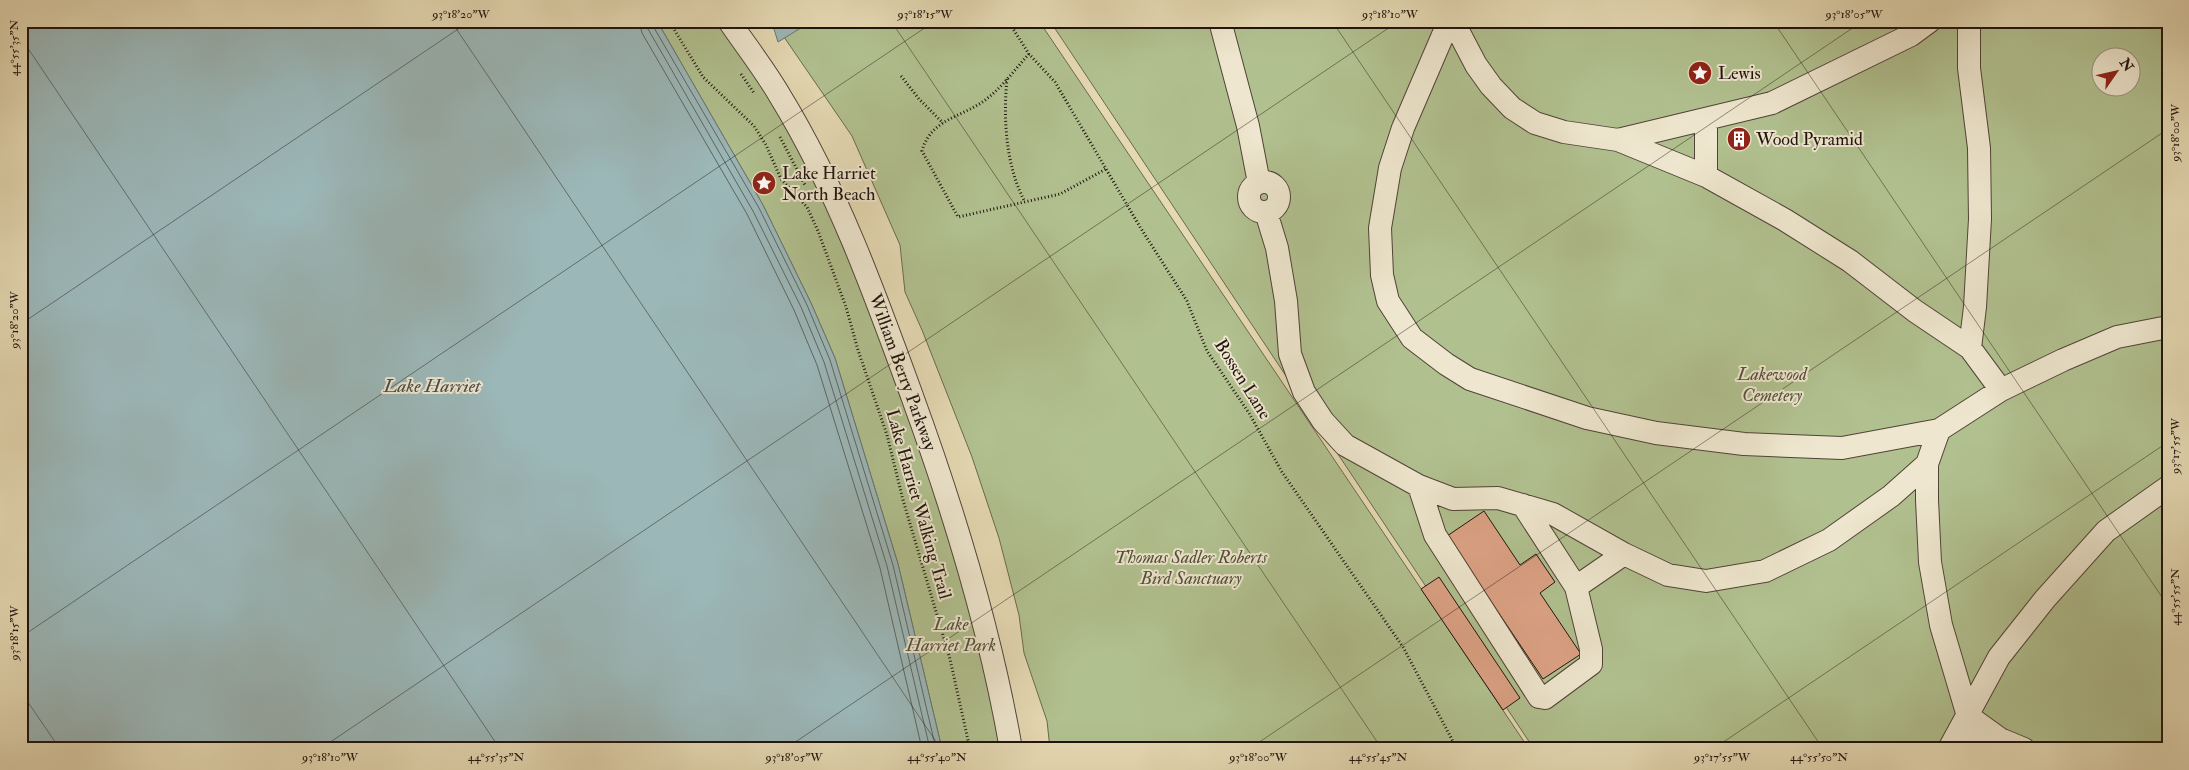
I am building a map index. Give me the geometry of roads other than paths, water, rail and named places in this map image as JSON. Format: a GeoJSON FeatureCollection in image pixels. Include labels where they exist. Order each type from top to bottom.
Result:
{"type":"FeatureCollection","features":[{"type":"Feature","properties":{"kind":"street"},"geometry":{"type":"LineString","coordinates":[[1220,21],[1248,126],[1259,183],[1249,193],[1250,203],[1256,210],[1266,212],[1276,248],[1286,301],[1290,354],[1304,392],[1323,421],[1345,445],[1419,486],[1453,499],[1498,498],[1553,514],[1624,554],[1668,575],[1706,581],[1766,570],[1798,557],[1849,528],[1891,496],[1927,464]]}},
{"type":"Feature","properties":{"kind":"street"},"geometry":{"type":"LineString","coordinates":[[1451,21],[1476,65],[1491,86],[1512,108],[1535,123],[1564,132],[1618,140],[1706,176],[1785,220],[1850,261],[1915,311],[1970,348],[2001,390]]}},
{"type":"Feature","properties":{"kind":"street"},"geometry":{"type":"LineString","coordinates":[[1451,21],[1403,128],[1390,168],[1380,228],[1382,275],[1388,301],[1412,338],[1446,364],[1470,379],[1587,418],[1656,432],[1744,444],[1842,448],[1939,430],[2001,390],[2063,360],[2117,337],[2168,327]]}},
{"type":"Feature","properties":{"kind":"street"},"geometry":{"type":"LineString","coordinates":[[1618,140],[1772,103],[1912,35],[1930,21]]}},
{"type":"Feature","properties":{"kind":"street"},"geometry":{"type":"LineString","coordinates":[[1969,21],[1968,68],[1978,148],[1980,219],[1975,307],[1970,348]]}},
{"type":"Feature","properties":{"kind":"street","name":"William Berry Parkway"},"geometry":{"type":"LineString","coordinates":[[722,29],[780,96],[822,174],[871,285],[930,445],[955,520],[985,624],[1010,749]]}},
{"type":"Feature","properties":{"kind":"street"},"geometry":{"type":"LineString","coordinates":[[1706,119],[1706,176]]}},
{"type":"Feature","properties":{"kind":"street"},"geometry":{"type":"LineString","coordinates":[[1939,430],[1927,464],[1926,500],[1930,562],[1941,625],[1968,716],[1973,749]]}},
{"type":"Feature","properties":{"kind":"street"},"geometry":{"type":"LineString","coordinates":[[1419,486],[1435,535],[1539,697],[1545,698],[1591,664],[1591,649],[1576,587],[1523,505]]}},
{"type":"Feature","properties":{"kind":"street"},"geometry":{"type":"LineString","coordinates":[[1949,749],[1999,656],[2045,599],[2106,531],[2168,487]]}},
{"type":"Feature","properties":{"kind":"street"},"geometry":{"type":"LineString","coordinates":[[1576,587],[1624,554]]}},
{"type":"Feature","properties":{"kind":"street"},"geometry":{"type":"LineString","coordinates":[[1968,716],[2000,739],[2024,749]]}},
{"type":"Feature","properties":{"kind":"water","name":"Lake Harriet"},"geometry":{"type":"Polygon","coordinates":[[[21,21],[657,21],[763,205],[811,303],[835,358],[898,564],[942,749],[21,749],[21,21]]]}},
{"type":"Feature","properties":{"kind":"water"},"geometry":{"type":"Polygon","coordinates":[[[779,21],[812,21],[778,42],[773,26],[779,21]]]}},
{"type":"Feature","properties":{"kind":"place","name":"Lewis"},"geometry":{"type":"Point","coordinates":[1700,73]}},
{"type":"Feature","properties":{"kind":"place","name":"Wood Pyramid"},"geometry":{"type":"Point","coordinates":[1739,139]}},
{"type":"Feature","properties":{"kind":"place","name":"Lake Harriet North Beach"},"geometry":{"type":"Point","coordinates":[764,183]}},
{"type":"Feature","properties":{"kind":"park label","name":"Lakewood Cemetery"},"geometry":{"type":"Point","coordinates":[1772,384]}},
{"type":"Feature","properties":{"kind":"park label","name":"Thomas Sadler Roberts Bird Sanctuary"},"geometry":{"type":"Point","coordinates":[1191,567]}},
{"type":"Feature","properties":{"kind":"park label","name":"Lake Harriet Park"},"geometry":{"type":"Point","coordinates":[951,634]}}]}
